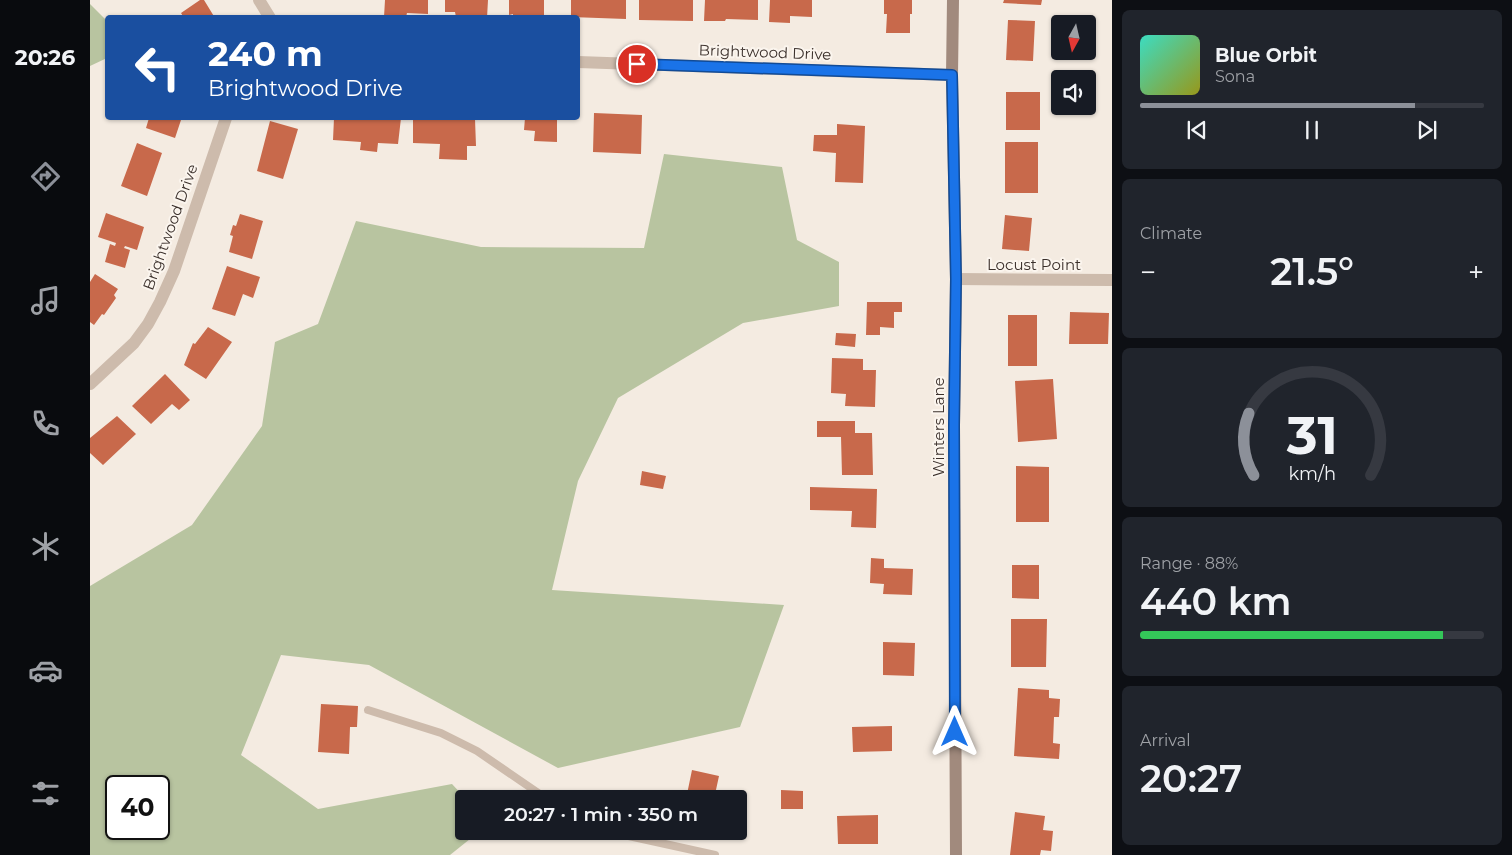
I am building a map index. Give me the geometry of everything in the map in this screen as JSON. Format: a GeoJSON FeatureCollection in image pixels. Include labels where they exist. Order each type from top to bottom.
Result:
{"type":"FeatureCollection","features":[{"type":"Feature","properties":{"kind":"street"},"geometry":{"type":"LineString","coordinates":[[259,0],[268,15]]}},
{"type":"Feature","properties":{"kind":"street","name":"Winters Lane"},"geometry":{"type":"LineString","coordinates":[[953,0],[952,75],[956,279],[954,425],[956,855]]}},
{"type":"Feature","properties":{"kind":"street","name":"Brightwood Drive"},"geometry":{"type":"LineString","coordinates":[[580,62],[952,75]]}},
{"type":"Feature","properties":{"kind":"street","name":"Brightwood Drive"},"geometry":{"type":"LineString","coordinates":[[90,384],[134,343],[148,324],[160,302],[174,270],[225,120]]}},
{"type":"Feature","properties":{"kind":"street","name":"Locust Point"},"geometry":{"type":"LineString","coordinates":[[956,279],[1112,280]]}},
{"type":"Feature","properties":{"kind":"lane"},"geometry":{"type":"LineString","coordinates":[[368,710],[441,733],[477,751],[534,790]]}},
{"type":"Feature","properties":{"kind":"lane"},"geometry":{"type":"LineString","coordinates":[[647,840],[715,855]]}},
{"type":"Feature","properties":{"kind":"green space"},"geometry":{"type":"Polygon","coordinates":[[[90,4],[105,19],[105,59],[90,66],[90,4]]]}},
{"type":"Feature","properties":{"kind":"green space"},"geometry":{"type":"Polygon","coordinates":[[[664,154],[782,167],[797,240],[839,262],[839,306],[743,323],[618,398],[578,481],[552,590],[784,605],[740,727],[558,768],[369,665],[281,655],[241,755],[318,809],[452,784],[458,790],[455,790],[455,840],[469,840],[450,855],[90,855],[90,586],[192,525],[262,426],[275,342],[318,324],[356,221],[481,247],[644,248],[664,154]]]}},
{"type":"Feature","properties":{"kind":"building"},"geometry":{"type":"Polygon","coordinates":[[[200,0],[204,0],[213,15],[182,15],[181,13],[200,0]]]}},
{"type":"Feature","properties":{"kind":"building"},"geometry":{"type":"Polygon","coordinates":[[[385,0],[428,0],[428,14],[384,15],[385,0]]]}},
{"type":"Feature","properties":{"kind":"building"},"geometry":{"type":"Polygon","coordinates":[[[445,0],[488,0],[487,15],[456,15],[455,12],[445,12],[445,0]]]}},
{"type":"Feature","properties":{"kind":"building"},"geometry":{"type":"Polygon","coordinates":[[[509,0],[544,0],[544,15],[509,15],[509,0]]]}},
{"type":"Feature","properties":{"kind":"building"},"geometry":{"type":"Polygon","coordinates":[[[571,0],[626,0],[626,19],[580,17],[580,15],[571,15],[571,0]]]}},
{"type":"Feature","properties":{"kind":"building"},"geometry":{"type":"Polygon","coordinates":[[[639,0],[693,0],[693,21],[639,20],[639,0]]]}},
{"type":"Feature","properties":{"kind":"building"},"geometry":{"type":"Polygon","coordinates":[[[705,0],[758,0],[758,20],[726,19],[725,21],[704,21],[705,0]]]}},
{"type":"Feature","properties":{"kind":"building"},"geometry":{"type":"Polygon","coordinates":[[[770,0],[812,0],[812,17],[790,16],[790,23],[769,22],[770,0]]]}},
{"type":"Feature","properties":{"kind":"building"},"geometry":{"type":"Polygon","coordinates":[[[884,0],[912,0],[910,33],[886,33],[887,14],[884,14],[884,0]]]}},
{"type":"Feature","properties":{"kind":"building"},"geometry":{"type":"Polygon","coordinates":[[[1004,0],[1042,0],[1041,5],[1003,3],[1004,0]]]}},
{"type":"Feature","properties":{"kind":"building"},"geometry":{"type":"Polygon","coordinates":[[[1008,20],[1035,21],[1033,61],[1006,60],[1008,20]]]}},
{"type":"Feature","properties":{"kind":"building"},"geometry":{"type":"Polygon","coordinates":[[[1006,92],[1040,92],[1040,130],[1006,130],[1006,92]]]}},
{"type":"Feature","properties":{"kind":"building"},"geometry":{"type":"Polygon","coordinates":[[[594,113],[642,115],[641,154],[593,152],[594,113]]]}},
{"type":"Feature","properties":{"kind":"building"},"geometry":{"type":"Polygon","coordinates":[[[148,120],[181,120],[175,138],[146,128],[148,120]]]}},
{"type":"Feature","properties":{"kind":"building"},"geometry":{"type":"Polygon","coordinates":[[[334,120],[401,120],[398,144],[378,143],[377,152],[360,150],[361,142],[333,140],[334,120]]]}},
{"type":"Feature","properties":{"kind":"building"},"geometry":{"type":"Polygon","coordinates":[[[413,120],[475,120],[476,146],[467,146],[467,160],[439,159],[440,144],[413,143],[413,120]]]}},
{"type":"Feature","properties":{"kind":"building"},"geometry":{"type":"Polygon","coordinates":[[[525,120],[557,120],[557,142],[534,141],[535,131],[524,130],[525,120]]]}},
{"type":"Feature","properties":{"kind":"building"},"geometry":{"type":"Polygon","coordinates":[[[270,121],[298,129],[283,179],[257,171],[270,121]]]}},
{"type":"Feature","properties":{"kind":"building"},"geometry":{"type":"Polygon","coordinates":[[[837,124],[865,126],[863,183],[835,182],[836,153],[813,151],[814,135],[837,135],[837,124]]]}},
{"type":"Feature","properties":{"kind":"building"},"geometry":{"type":"Polygon","coordinates":[[[1005,142],[1038,142],[1038,193],[1005,193],[1005,142]]]}},
{"type":"Feature","properties":{"kind":"building"},"geometry":{"type":"Polygon","coordinates":[[[137,143],[162,153],[147,196],[121,186],[137,143]]]}},
{"type":"Feature","properties":{"kind":"building"},"geometry":{"type":"Polygon","coordinates":[[[106,213],[144,227],[137,250],[125,246],[124,248],[130,250],[125,268],[105,262],[110,244],[115,246],[116,243],[98,237],[106,213]]]}},
{"type":"Feature","properties":{"kind":"building"},"geometry":{"type":"Polygon","coordinates":[[[240,214],[263,221],[252,259],[229,252],[233,236],[230,235],[233,225],[236,226],[240,214]]]}},
{"type":"Feature","properties":{"kind":"building"},"geometry":{"type":"Polygon","coordinates":[[[1005,215],[1032,218],[1029,251],[1002,249],[1005,215]]]}},
{"type":"Feature","properties":{"kind":"building"},"geometry":{"type":"Polygon","coordinates":[[[227,266],[260,277],[253,298],[243,294],[235,316],[212,309],[227,266]]]}},
{"type":"Feature","properties":{"kind":"building"},"geometry":{"type":"Polygon","coordinates":[[[95,274],[118,289],[114,295],[116,298],[94,325],[90,322],[90,282],[95,274]]]}},
{"type":"Feature","properties":{"kind":"building"},"geometry":{"type":"Polygon","coordinates":[[[867,302],[902,302],[902,312],[894,312],[894,328],[880,327],[880,335],[866,335],[867,302]]]}},
{"type":"Feature","properties":{"kind":"building"},"geometry":{"type":"Polygon","coordinates":[[[1070,312],[1109,313],[1108,344],[1069,344],[1070,312]]]}},
{"type":"Feature","properties":{"kind":"building"},"geometry":{"type":"Polygon","coordinates":[[[1008,315],[1037,315],[1037,366],[1008,366],[1008,315]]]}},
{"type":"Feature","properties":{"kind":"building"},"geometry":{"type":"Polygon","coordinates":[[[208,327],[232,342],[206,379],[184,365],[193,343],[195,344],[208,327]]]}},
{"type":"Feature","properties":{"kind":"building"},"geometry":{"type":"Polygon","coordinates":[[[836,333],[856,334],[855,347],[835,345],[836,333]]]}},
{"type":"Feature","properties":{"kind":"building"},"geometry":{"type":"Polygon","coordinates":[[[832,358],[863,359],[863,370],[876,370],[875,407],[845,406],[846,394],[831,393],[832,358]]]}},
{"type":"Feature","properties":{"kind":"building"},"geometry":{"type":"Polygon","coordinates":[[[165,374],[190,400],[179,410],[172,404],[151,424],[132,406],[165,374]]]}},
{"type":"Feature","properties":{"kind":"building"},"geometry":{"type":"Polygon","coordinates":[[[1053,379],[1057,439],[1018,442],[1015,381],[1053,379]]]}},
{"type":"Feature","properties":{"kind":"building"},"geometry":{"type":"Polygon","coordinates":[[[117,416],[136,434],[103,465],[90,453],[90,438],[117,416]]]}},
{"type":"Feature","properties":{"kind":"building"},"geometry":{"type":"Polygon","coordinates":[[[817,421],[855,421],[855,433],[872,433],[873,475],[842,475],[841,437],[817,437],[817,421]]]}},
{"type":"Feature","properties":{"kind":"building"},"geometry":{"type":"Polygon","coordinates":[[[1016,466],[1049,467],[1049,522],[1016,522],[1016,466]]]}},
{"type":"Feature","properties":{"kind":"building"},"geometry":{"type":"Polygon","coordinates":[[[642,471],[666,476],[663,489],[640,485],[642,471]]]}},
{"type":"Feature","properties":{"kind":"building"},"geometry":{"type":"Polygon","coordinates":[[[810,487],[877,489],[876,528],[851,527],[852,511],[810,510],[810,487]]]}},
{"type":"Feature","properties":{"kind":"building"},"geometry":{"type":"Polygon","coordinates":[[[871,558],[884,559],[884,568],[913,569],[912,595],[883,594],[884,584],[870,583],[871,558]]]}},
{"type":"Feature","properties":{"kind":"building"},"geometry":{"type":"Polygon","coordinates":[[[1012,565],[1039,565],[1039,599],[1012,598],[1012,565]]]}},
{"type":"Feature","properties":{"kind":"building"},"geometry":{"type":"Polygon","coordinates":[[[1011,619],[1047,619],[1046,667],[1011,667],[1011,619]]]}},
{"type":"Feature","properties":{"kind":"building"},"geometry":{"type":"Polygon","coordinates":[[[883,642],[915,643],[914,676],[883,675],[883,642]]]}},
{"type":"Feature","properties":{"kind":"building"},"geometry":{"type":"Polygon","coordinates":[[[1018,688],[1049,690],[1049,698],[1060,699],[1059,717],[1054,717],[1053,743],[1060,744],[1059,759],[1014,756],[1018,688]]]}},
{"type":"Feature","properties":{"kind":"building"},"geometry":{"type":"Polygon","coordinates":[[[321,704],[358,706],[357,727],[350,727],[349,754],[318,752],[321,704]]]}},
{"type":"Feature","properties":{"kind":"building"},"geometry":{"type":"Polygon","coordinates":[[[892,726],[892,751],[853,752],[852,727],[892,726]]]}},
{"type":"Feature","properties":{"kind":"building"},"geometry":{"type":"Polygon","coordinates":[[[692,770],[719,776],[716,790],[688,790],[692,770]]]}},
{"type":"Feature","properties":{"kind":"building"},"geometry":{"type":"Polygon","coordinates":[[[781,790],[803,791],[803,809],[781,809],[781,790]]]}},
{"type":"Feature","properties":{"kind":"building"},"geometry":{"type":"Polygon","coordinates":[[[1015,812],[1045,816],[1043,830],[1053,831],[1051,851],[1041,850],[1040,855],[1010,855],[1015,812]]]}},
{"type":"Feature","properties":{"kind":"building"},"geometry":{"type":"Polygon","coordinates":[[[878,815],[878,844],[838,844],[837,816],[878,815]]]}},
{"type":"Feature","properties":{"kind":"route"},"geometry":{"type":"LineString","coordinates":[[637,64],[952,75],[956,279],[954,425],[955,732]]}}]}
